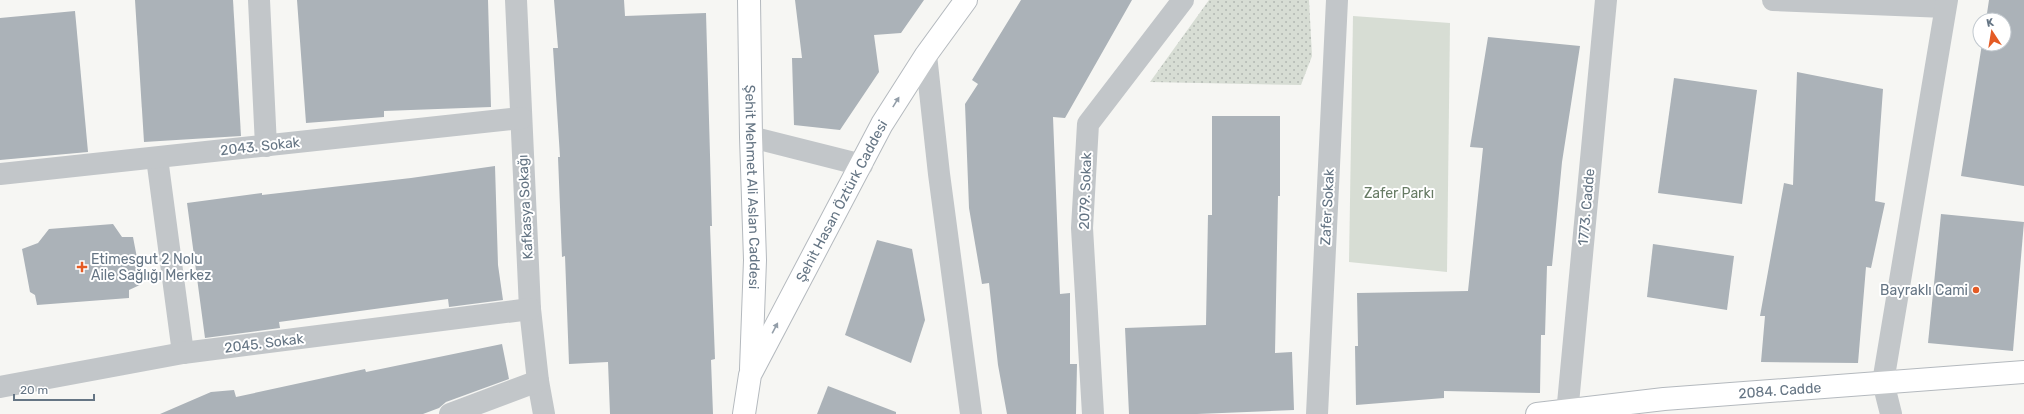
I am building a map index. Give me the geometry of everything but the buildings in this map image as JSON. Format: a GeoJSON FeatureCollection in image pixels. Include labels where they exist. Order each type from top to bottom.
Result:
{"type":"FeatureCollection","features":[{"type":"Feature","properties":{"kind":"street"},"geometry":{"type":"LineString","coordinates":[[259,0],[266,146]]}},
{"type":"Feature","properties":{"kind":"street","name":"Kafkasya Sokağı"},"geometry":{"type":"LineString","coordinates":[[516,0],[530,309],[538,381],[544,414]]}},
{"type":"Feature","properties":{"kind":"street","name":"Şehit Mehmet Ali Aslan Caddesi"},"geometry":{"type":"LineString","coordinates":[[749,0],[755,260],[750,375]]}},
{"type":"Feature","properties":{"kind":"street","name":"Şehit Hasan Öztürk Caddesi"},"geometry":{"type":"LineString","coordinates":[[744,414],[750,375],[862,165],[882,124],[926,55],[966,0]]}},
{"type":"Feature","properties":{"kind":"street","name":"2079. Sokak"},"geometry":{"type":"LineString","coordinates":[[1093,414],[1082,228],[1088,124],[1183,0]]}},
{"type":"Feature","properties":{"kind":"street","name":"Zafer Sokak"},"geometry":{"type":"LineString","coordinates":[[1317,414],[1337,0]]}},
{"type":"Feature","properties":{"kind":"street","name":"1773. Cadde"},"geometry":{"type":"LineString","coordinates":[[1567,412],[1606,0]]}},
{"type":"Feature","properties":{"kind":"street"},"geometry":{"type":"LineString","coordinates":[[1773,0],[1946,4],[1883,382],[1892,414]]}},
{"type":"Feature","properties":{"kind":"street"},"geometry":{"type":"LineString","coordinates":[[926,55],[939,174],[971,414]]}},
{"type":"Feature","properties":{"kind":"street","name":"2043. Sokak"},"geometry":{"type":"LineString","coordinates":[[0,174],[521,118]]}},
{"type":"Feature","properties":{"kind":"street"},"geometry":{"type":"LineString","coordinates":[[751,137],[862,165]]}},
{"type":"Feature","properties":{"kind":"street"},"geometry":{"type":"LineString","coordinates":[[157,158],[183,353]]}},
{"type":"Feature","properties":{"kind":"street","name":"2045. Sokak"},"geometry":{"type":"LineString","coordinates":[[0,387],[183,353],[530,309]]}},
{"type":"Feature","properties":{"kind":"street","name":"2084. Cadde"},"geometry":{"type":"LineString","coordinates":[[1536,414],[1567,412],[1664,399],[2024,372]]}},
{"type":"Feature","properties":{"kind":"street"},"geometry":{"type":"LineString","coordinates":[[450,414],[538,381]]}},
{"type":"Feature","properties":{"kind":"green space"},"geometry":{"type":"Polygon","coordinates":[[[1209,0],[1309,0],[1312,56],[1301,85],[1150,82],[1209,0]]]}},
{"type":"Feature","properties":{"kind":"green space","name":"Zafer Parkı"},"geometry":{"type":"Polygon","coordinates":[[[1353,16],[1450,23],[1447,272],[1349,262],[1353,16]]]}},
{"type":"Feature","properties":{"kind":"place","name":"Etimesgut 2 Nolu Aile Sağlığı Merkez"},"geometry":{"type":"Point","coordinates":[82,267]}},
{"type":"Feature","properties":{"kind":"place","name":"Bayraklı Cami"},"geometry":{"type":"Point","coordinates":[1976,290]}}]}
